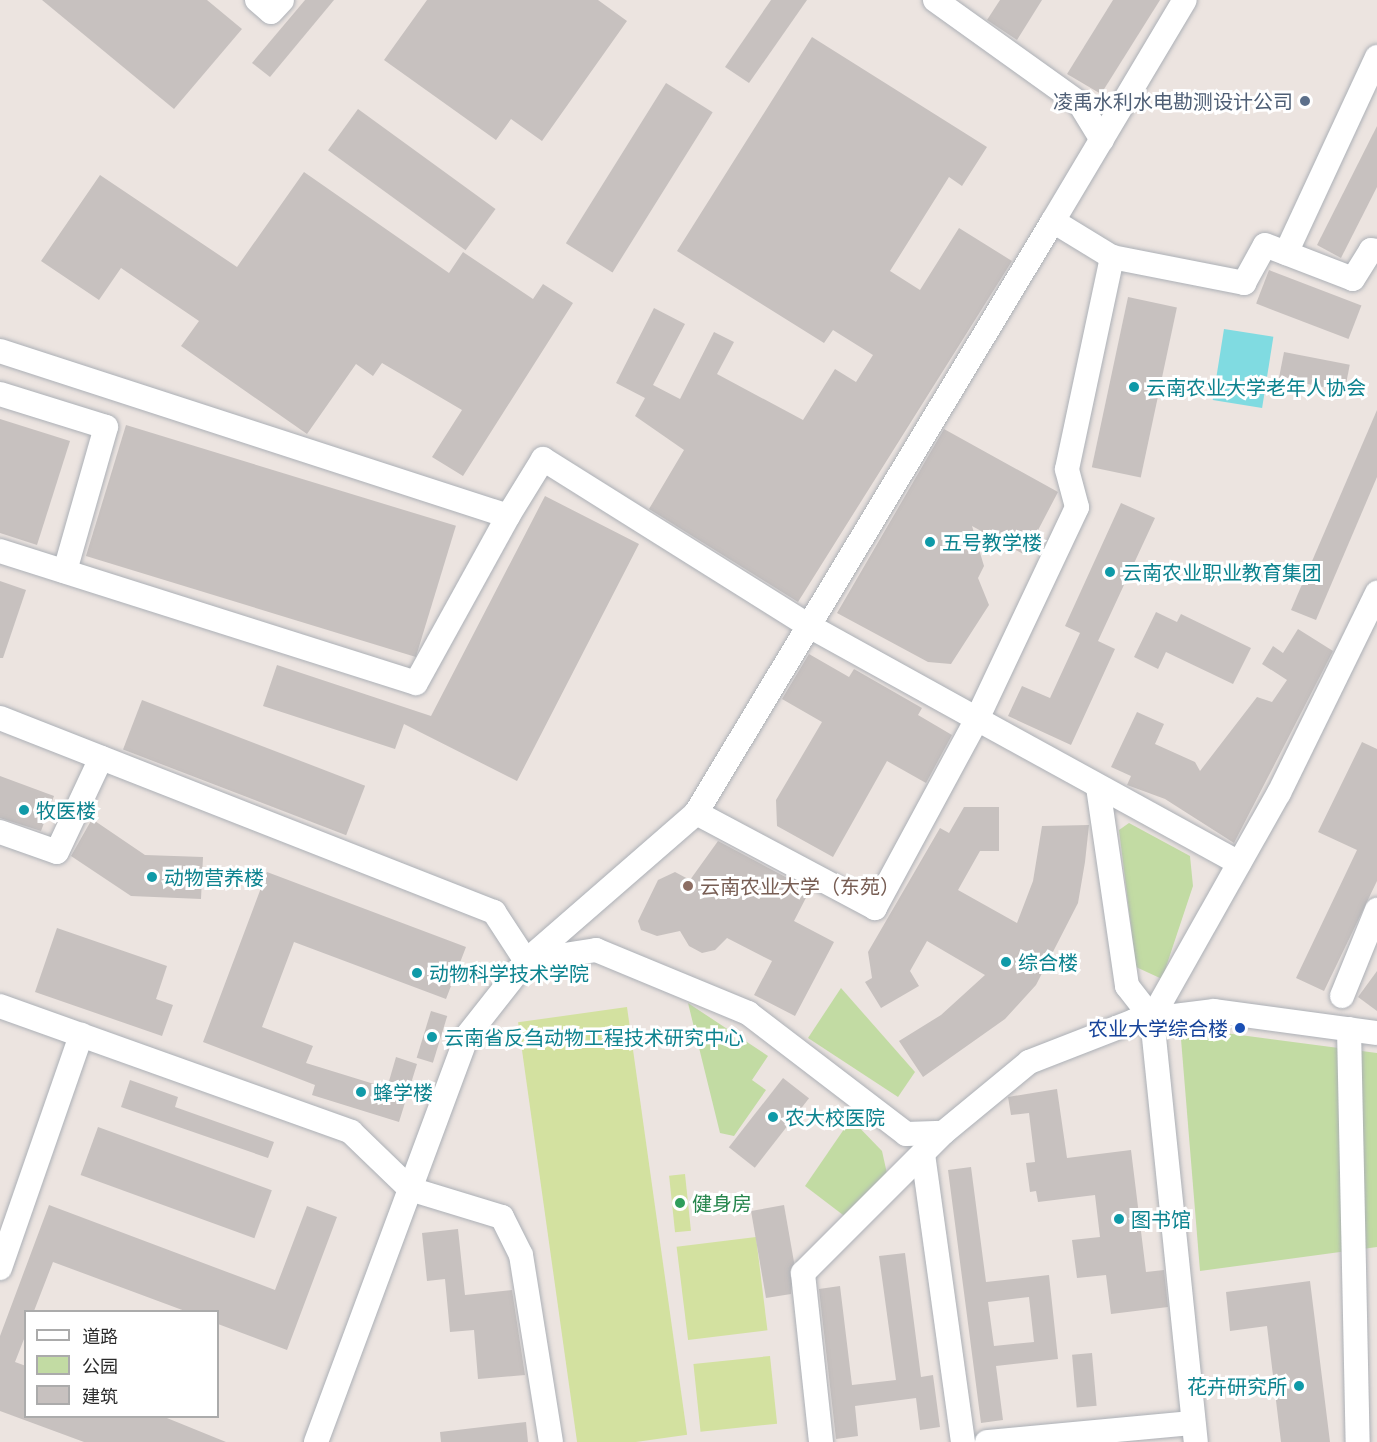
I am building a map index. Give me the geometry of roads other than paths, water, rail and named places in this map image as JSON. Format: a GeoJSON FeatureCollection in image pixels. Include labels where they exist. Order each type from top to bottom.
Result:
{"type":"FeatureCollection","features":[{"type":"Feature","properties":{"kind":"street"},"geometry":{"type":"LineString","coordinates":[[257,0],[271,12],[282,0]]}},
{"type":"Feature","properties":{"kind":"street"},"geometry":{"type":"LineString","coordinates":[[935,0],[1080,104],[1101,141]]}},
{"type":"Feature","properties":{"kind":"street"},"geometry":{"type":"LineString","coordinates":[[316,1442],[467,1036],[526,961],[696,813],[811,627],[1185,0]]}},
{"type":"Feature","properties":{"kind":"street"},"geometry":{"type":"LineString","coordinates":[[1286,253],[1377,57]]}},
{"type":"Feature","properties":{"kind":"street"},"geometry":{"type":"LineString","coordinates":[[1053,221],[1112,257],[1244,283],[1265,245],[1353,279],[1371,250],[1377,251]]}},
{"type":"Feature","properties":{"kind":"street"},"geometry":{"type":"LineString","coordinates":[[696,813],[874,908],[977,719],[1077,507],[1067,470],[1112,257]]}},
{"type":"Feature","properties":{"kind":"street"},"geometry":{"type":"LineString","coordinates":[[0,351],[508,516]]}},
{"type":"Feature","properties":{"kind":"street"},"geometry":{"type":"LineString","coordinates":[[0,394],[106,427],[65,571]]}},
{"type":"Feature","properties":{"kind":"street"},"geometry":{"type":"LineString","coordinates":[[0,551],[416,683],[508,516],[543,459],[811,627],[1239,863]]}},
{"type":"Feature","properties":{"kind":"street"},"geometry":{"type":"LineString","coordinates":[[1152,1018],[1239,863],[1377,593]]}},
{"type":"Feature","properties":{"kind":"street"},"geometry":{"type":"LineString","coordinates":[[0,718],[494,912],[526,961]]}},
{"type":"Feature","properties":{"kind":"street"},"geometry":{"type":"LineString","coordinates":[[0,832],[57,852],[101,758]]}},
{"type":"Feature","properties":{"kind":"street"},"geometry":{"type":"LineString","coordinates":[[987,1442],[1195,1433],[1152,1018],[1127,986],[1098,787]]}},
{"type":"Feature","properties":{"kind":"street"},"geometry":{"type":"LineString","coordinates":[[1342,996],[1377,910]]}},
{"type":"Feature","properties":{"kind":"street"},"geometry":{"type":"LineString","coordinates":[[526,961],[596,950],[627,962],[748,1013],[906,1134],[943,1133]]}},
{"type":"Feature","properties":{"kind":"street"},"geometry":{"type":"LineString","coordinates":[[0,1006],[351,1132],[410,1189],[502,1217],[521,1255],[551,1442]]}},
{"type":"Feature","properties":{"kind":"street"},"geometry":{"type":"LineString","coordinates":[[821,1442],[803,1273],[943,1133],[1029,1062],[1152,1018],[1214,1011],[1377,1033]]}},
{"type":"Feature","properties":{"kind":"street"},"geometry":{"type":"LineString","coordinates":[[1349,1029],[1358,1442]]}},
{"type":"Feature","properties":{"kind":"street"},"geometry":{"type":"LineString","coordinates":[[0,1268],[81,1035]]}},
{"type":"Feature","properties":{"kind":"street"},"geometry":{"type":"LineString","coordinates":[[923,1154],[963,1442]]}},
{"type":"Feature","properties":{"kind":"water"},"geometry":{"type":"Polygon","coordinates":[[[1224,329],[1273,337],[1262,408],[1213,400],[1224,329]]]}},
{"type":"Feature","properties":{"kind":"place","name":"凌禹水利水电勘测设计公司"},"geometry":{"type":"Point","coordinates":[1305,101]}},
{"type":"Feature","properties":{"kind":"place","name":"云南农业大学老年人协会"},"geometry":{"type":"Point","coordinates":[1134,387]}},
{"type":"Feature","properties":{"kind":"place","name":"五号教学楼"},"geometry":{"type":"Point","coordinates":[930,542]}},
{"type":"Feature","properties":{"kind":"place","name":"云南农业职业教育集团"},"geometry":{"type":"Point","coordinates":[1110,572]}},
{"type":"Feature","properties":{"kind":"place","name":"牧医楼"},"geometry":{"type":"Point","coordinates":[24,810]}},
{"type":"Feature","properties":{"kind":"place","name":"动物营养楼"},"geometry":{"type":"Point","coordinates":[152,877]}},
{"type":"Feature","properties":{"kind":"place","name":"云南农业大学（东苑）"},"geometry":{"type":"Point","coordinates":[688,886]}},
{"type":"Feature","properties":{"kind":"place","name":"综合楼"},"geometry":{"type":"Point","coordinates":[1006,962]}},
{"type":"Feature","properties":{"kind":"place","name":"动物科学技术学院"},"geometry":{"type":"Point","coordinates":[417,973]}},
{"type":"Feature","properties":{"kind":"place","name":"农业大学综合楼"},"geometry":{"type":"Point","coordinates":[1240,1028]}},
{"type":"Feature","properties":{"kind":"place","name":"云南省反刍动物工程技术研究中心"},"geometry":{"type":"Point","coordinates":[432,1037]}},
{"type":"Feature","properties":{"kind":"place","name":"蜂学楼"},"geometry":{"type":"Point","coordinates":[361,1092]}},
{"type":"Feature","properties":{"kind":"place","name":"农大校医院"},"geometry":{"type":"Point","coordinates":[773,1117]}},
{"type":"Feature","properties":{"kind":"place","name":"健身房"},"geometry":{"type":"Point","coordinates":[680,1203]}},
{"type":"Feature","properties":{"kind":"place","name":"图书馆"},"geometry":{"type":"Point","coordinates":[1119,1219]}},
{"type":"Feature","properties":{"kind":"place","name":"花卉研究所"},"geometry":{"type":"Point","coordinates":[1299,1386]}}]}
